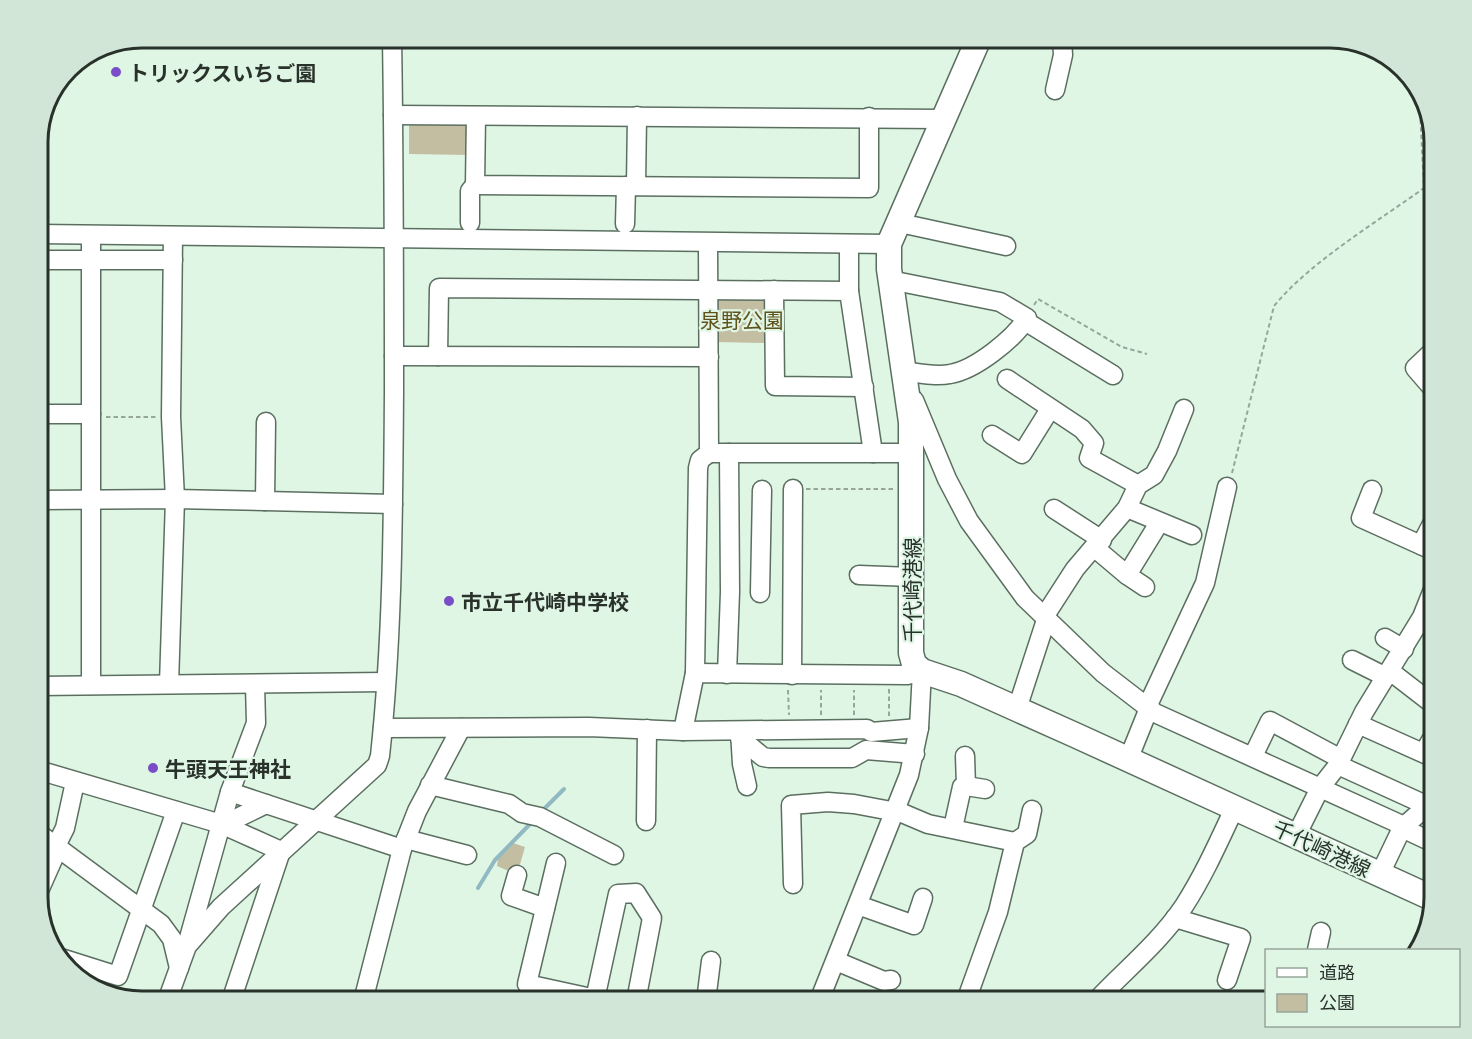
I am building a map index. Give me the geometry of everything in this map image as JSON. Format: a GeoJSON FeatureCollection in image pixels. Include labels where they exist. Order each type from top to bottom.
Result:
{"type":"FeatureCollection","features":[{"type":"Feature","properties":{"kind":"main road","name":"千代崎港線"},"geometry":{"type":"LineString","coordinates":[[974,48],[942,118],[894,233],[890,280],[911,422],[911,653],[914,664],[922,670],[961,684],[1017,709],[1424,894]]}},
{"type":"Feature","properties":{"kind":"street"},"geometry":{"type":"LineString","coordinates":[[187,946],[221,907],[377,765],[389,659],[393,504],[392,48]]}},
{"type":"Feature","properties":{"kind":"street"},"geometry":{"type":"LineString","coordinates":[[1055,90],[1063,48]]}},
{"type":"Feature","properties":{"kind":"street"},"geometry":{"type":"LineString","coordinates":[[393,116],[942,118]]}},
{"type":"Feature","properties":{"kind":"street"},"geometry":{"type":"LineString","coordinates":[[470,223],[470,191],[475,185],[476,116]]}},
{"type":"Feature","properties":{"kind":"street"},"geometry":{"type":"LineString","coordinates":[[625,224],[637,116]]}},
{"type":"Feature","properties":{"kind":"street"},"geometry":{"type":"LineString","coordinates":[[475,185],[869,188],[869,117]]}},
{"type":"Feature","properties":{"kind":"street"},"geometry":{"type":"LineString","coordinates":[[48,234],[394,236],[444,240],[708,244],[894,233],[1006,246]]}},
{"type":"Feature","properties":{"kind":"street"},"geometry":{"type":"LineString","coordinates":[[91,236],[91,685]]}},
{"type":"Feature","properties":{"kind":"street"},"geometry":{"type":"LineString","coordinates":[[169,684],[175,499],[171,417],[173,236]]}},
{"type":"Feature","properties":{"kind":"street"},"geometry":{"type":"LineString","coordinates":[[708,244],[709,453]]}},
{"type":"Feature","properties":{"kind":"street"},"geometry":{"type":"LineString","coordinates":[[849,253],[849,291],[873,453]]}},
{"type":"Feature","properties":{"kind":"street"},"geometry":{"type":"LineString","coordinates":[[48,260],[173,260]]}},
{"type":"Feature","properties":{"kind":"street"},"geometry":{"type":"LineString","coordinates":[[890,280],[1000,302],[1113,375]]}},
{"type":"Feature","properties":{"kind":"street"},"geometry":{"type":"LineString","coordinates":[[438,356],[439,288],[849,291]]}},
{"type":"Feature","properties":{"kind":"street"},"geometry":{"type":"LineString","coordinates":[[774,290],[775,386],[864,387]]}},
{"type":"Feature","properties":{"kind":"street"},"geometry":{"type":"LineString","coordinates":[[1026,320],[1019,331],[997,350],[960,371],[940,375],[904,374],[947,479],[969,520],[1011,582],[1045,619],[1102,673],[1148,708],[1320,788],[1424,831]]}},
{"type":"Feature","properties":{"kind":"street"},"geometry":{"type":"LineString","coordinates":[[394,356],[709,357]]}},
{"type":"Feature","properties":{"kind":"street"},"geometry":{"type":"LineString","coordinates":[[1424,359],[1415,368],[1424,378]]}},
{"type":"Feature","properties":{"kind":"street"},"geometry":{"type":"LineString","coordinates":[[1007,379],[1082,429],[1094,443],[1089,458],[1138,485]]}},
{"type":"Feature","properties":{"kind":"street"},"geometry":{"type":"LineString","coordinates":[[992,435],[1022,454],[1050,408]]}},
{"type":"Feature","properties":{"kind":"street"},"geometry":{"type":"LineString","coordinates":[[1017,709],[1045,619],[1075,569],[1127,508],[1138,485],[1154,475],[1167,451],[1184,409]]}},
{"type":"Feature","properties":{"kind":"street"},"geometry":{"type":"LineString","coordinates":[[48,414],[91,415]]}},
{"type":"Feature","properties":{"kind":"street"},"geometry":{"type":"LineString","coordinates":[[265,501],[266,422]]}},
{"type":"Feature","properties":{"kind":"street"},"geometry":{"type":"LineString","coordinates":[[683,731],[695,673],[698,468],[700,460],[709,453],[911,453]]}},
{"type":"Feature","properties":{"kind":"street"},"geometry":{"type":"LineString","coordinates":[[727,674],[730,592],[729,453]]}},
{"type":"Feature","properties":{"kind":"street"},"geometry":{"type":"LineString","coordinates":[[1128,760],[1148,708],[1205,583],[1227,487]]}},
{"type":"Feature","properties":{"kind":"street"},"geometry":{"type":"LineString","coordinates":[[790,675],[793,489]]}},
{"type":"Feature","properties":{"kind":"street"},"geometry":{"type":"LineString","coordinates":[[760,593],[762,490]]}},
{"type":"Feature","properties":{"kind":"street"},"geometry":{"type":"LineString","coordinates":[[1372,490],[1361,518],[1424,546]]}},
{"type":"Feature","properties":{"kind":"street"},"geometry":{"type":"LineString","coordinates":[[48,500],[175,499],[393,504]]}},
{"type":"Feature","properties":{"kind":"street"},"geometry":{"type":"LineString","coordinates":[[1127,508],[1159,524],[1192,535]]}},
{"type":"Feature","properties":{"kind":"street"},"geometry":{"type":"LineString","coordinates":[[1054,509],[1098,544],[1127,575],[1144,587]]}},
{"type":"Feature","properties":{"kind":"street"},"geometry":{"type":"LineString","coordinates":[[1127,575],[1159,524]]}},
{"type":"Feature","properties":{"kind":"street"},"geometry":{"type":"LineString","coordinates":[[859,575],[912,577]]}},
{"type":"Feature","properties":{"kind":"street"},"geometry":{"type":"LineString","coordinates":[[1296,836],[1320,788],[1340,762],[1358,724],[1388,674],[1404,649],[1424,628]]}},
{"type":"Feature","properties":{"kind":"street"},"geometry":{"type":"LineString","coordinates":[[1385,638],[1404,649]]}},
{"type":"Feature","properties":{"kind":"street"},"geometry":{"type":"LineString","coordinates":[[1352,660],[1388,674],[1424,698]]}},
{"type":"Feature","properties":{"kind":"street"},"geometry":{"type":"LineString","coordinates":[[695,673],[907,675],[922,670],[919,728],[915,754],[895,812],[824,991]]}},
{"type":"Feature","properties":{"kind":"street"},"geometry":{"type":"LineString","coordinates":[[48,686],[385,682]]}},
{"type":"Feature","properties":{"kind":"street"},"geometry":{"type":"LineString","coordinates":[[171,991],[187,946],[230,792],[256,723],[255,684]]}},
{"type":"Feature","properties":{"kind":"street"},"geometry":{"type":"LineString","coordinates":[[1253,756],[1270,721],[1340,762],[1424,800]]}},
{"type":"Feature","properties":{"kind":"street"},"geometry":{"type":"LineString","coordinates":[[1358,724],[1424,753]]}},
{"type":"Feature","properties":{"kind":"street"},"geometry":{"type":"LineString","coordinates":[[383,728],[647,729],[740,734],[821,729],[854,729],[871,732],[919,728]]}},
{"type":"Feature","properties":{"kind":"street"},"geometry":{"type":"LineString","coordinates":[[366,991],[404,844],[430,785],[461,728]]}},
{"type":"Feature","properties":{"kind":"street"},"geometry":{"type":"LineString","coordinates":[[646,821],[647,729]]}},
{"type":"Feature","properties":{"kind":"street"},"geometry":{"type":"LineString","coordinates":[[740,734],[763,757],[770,758],[852,758],[866,750],[915,754]]}},
{"type":"Feature","properties":{"kind":"street"},"geometry":{"type":"LineString","coordinates":[[740,734],[747,786]]}},
{"type":"Feature","properties":{"kind":"street"},"geometry":{"type":"LineString","coordinates":[[965,756],[966,786]]}},
{"type":"Feature","properties":{"kind":"street"},"geometry":{"type":"LineString","coordinates":[[48,773],[222,824],[281,851]]}},
{"type":"Feature","properties":{"kind":"street"},"geometry":{"type":"LineString","coordinates":[[48,869],[65,828],[75,782]]}},
{"type":"Feature","properties":{"kind":"street"},"geometry":{"type":"LineString","coordinates":[[430,785],[509,804],[522,813],[540,817],[614,855]]}},
{"type":"Feature","properties":{"kind":"street"},"geometry":{"type":"LineString","coordinates":[[953,828],[962,788],[966,786],[985,789]]}},
{"type":"Feature","properties":{"kind":"street"},"geometry":{"type":"LineString","coordinates":[[230,792],[316,821],[404,844],[467,855]]}},
{"type":"Feature","properties":{"kind":"street"},"geometry":{"type":"LineString","coordinates":[[794,884],[791,805],[828,802],[895,812],[928,824],[1015,842]]}},
{"type":"Feature","properties":{"kind":"street"},"geometry":{"type":"LineString","coordinates":[[222,824],[266,804]]}},
{"type":"Feature","properties":{"kind":"street"},"geometry":{"type":"LineString","coordinates":[[1106,991],[1175,918],[1202,875],[1235,807]]}},
{"type":"Feature","properties":{"kind":"street"},"geometry":{"type":"LineString","coordinates":[[1380,874],[1405,825],[1424,809]]}},
{"type":"Feature","properties":{"kind":"street"},"geometry":{"type":"LineString","coordinates":[[970,991],[998,912],[1015,842],[1027,834],[1032,810]]}},
{"type":"Feature","properties":{"kind":"street"},"geometry":{"type":"LineString","coordinates":[[74,962],[117,976],[176,811]]}},
{"type":"Feature","properties":{"kind":"street"},"geometry":{"type":"LineString","coordinates":[[1405,825],[1424,837]]}},
{"type":"Feature","properties":{"kind":"street"},"geometry":{"type":"LineString","coordinates":[[48,840],[161,924],[172,939],[180,969]]}},
{"type":"Feature","properties":{"kind":"street"},"geometry":{"type":"LineString","coordinates":[[235,991],[281,851]]}},
{"type":"Feature","properties":{"kind":"street"},"geometry":{"type":"LineString","coordinates":[[556,863],[527,984],[559,991]]}},
{"type":"Feature","properties":{"kind":"street"},"geometry":{"type":"LineString","coordinates":[[516,874],[511,896],[545,908]]}},
{"type":"Feature","properties":{"kind":"street"},"geometry":{"type":"LineString","coordinates":[[602,991],[618,894],[636,893],[652,918],[638,991]]}},
{"type":"Feature","properties":{"kind":"street"},"geometry":{"type":"LineString","coordinates":[[858,905],[914,925],[923,898]]}},
{"type":"Feature","properties":{"kind":"street"},"geometry":{"type":"LineString","coordinates":[[1175,918],[1241,938],[1227,980]]}},
{"type":"Feature","properties":{"kind":"street"},"geometry":{"type":"LineString","coordinates":[[1317,949],[1321,932]]}},
{"type":"Feature","properties":{"kind":"street"},"geometry":{"type":"LineString","coordinates":[[707,991],[711,961]]}},
{"type":"Feature","properties":{"kind":"street"},"geometry":{"type":"LineString","coordinates":[[836,961],[884,981],[891,980]]}},
{"type":"Feature","properties":{"kind":"path"},"geometry":{"type":"LineString","coordinates":[[1227,487],[1274,306],[1285,292],[1329,257],[1424,189],[1420,116]]}},
{"type":"Feature","properties":{"kind":"path"},"geometry":{"type":"LineString","coordinates":[[1026,320],[1038,299],[1122,347],[1147,354]]}},
{"type":"Feature","properties":{"kind":"path"},"geometry":{"type":"LineString","coordinates":[[91,415],[171,417]]}},
{"type":"Feature","properties":{"kind":"path"},"geometry":{"type":"LineString","coordinates":[[793,489],[911,489]]}},
{"type":"Feature","properties":{"kind":"path"},"geometry":{"type":"LineString","coordinates":[[789,730],[790,675]]}},
{"type":"Feature","properties":{"kind":"path"},"geometry":{"type":"LineString","coordinates":[[821,675],[821,729]]}},
{"type":"Feature","properties":{"kind":"path"},"geometry":{"type":"LineString","coordinates":[[854,729],[855,675]]}},
{"type":"Feature","properties":{"kind":"path"},"geometry":{"type":"LineString","coordinates":[[889,675],[889,731]]}},
{"type":"Feature","properties":{"kind":"green space"},"geometry":{"type":"Polygon","coordinates":[[[413,121],[464,122],[469,128],[470,155],[409,154],[409,126],[413,121]]]}},
{"type":"Feature","properties":{"kind":"green space","name":"泉野公園"},"geometry":{"type":"Polygon","coordinates":[[[720,295],[769,299],[770,343],[714,342],[714,301],[720,295]]]}},
{"type":"Feature","properties":{"kind":"green space"},"geometry":{"type":"Polygon","coordinates":[[[513,843],[525,847],[517,875],[497,866],[498,859],[513,843]]]}},
{"type":"Feature","properties":{"kind":"waterway"},"geometry":{"type":"LineString","coordinates":[[542,811],[564,789]]}},
{"type":"Feature","properties":{"kind":"waterway"},"geometry":{"type":"LineString","coordinates":[[478,888],[495,860],[532,822]]}},
{"type":"Feature","properties":{"kind":"place","name":"トリックスいちご園"},"geometry":{"type":"Point","coordinates":[116,72]}},
{"type":"Feature","properties":{"kind":"place","name":"市立千代崎中学校"},"geometry":{"type":"Point","coordinates":[449,601]}},
{"type":"Feature","properties":{"kind":"place","name":"牛頭天王神社"},"geometry":{"type":"Point","coordinates":[153,768]}}]}
